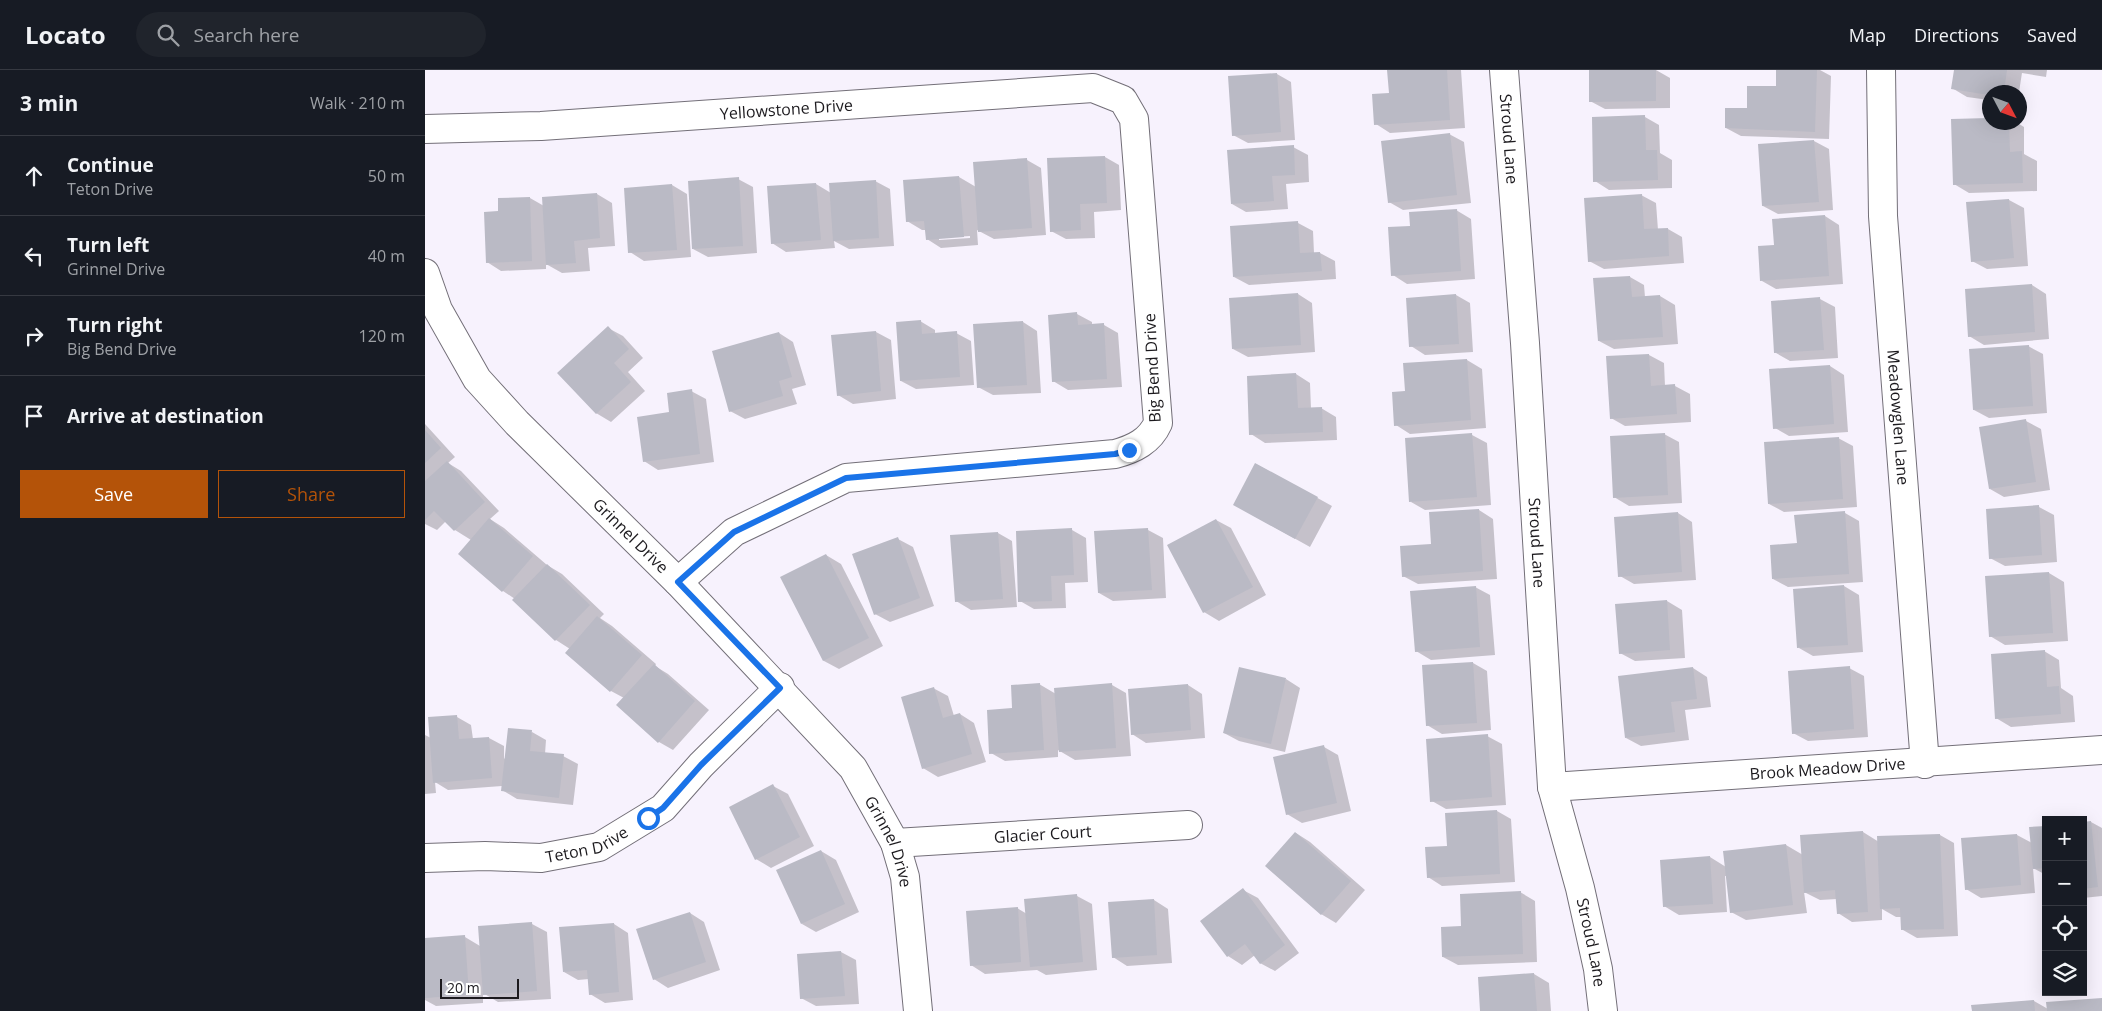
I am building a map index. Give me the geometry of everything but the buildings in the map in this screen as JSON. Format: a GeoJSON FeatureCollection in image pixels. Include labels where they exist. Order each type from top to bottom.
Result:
{"type":"FeatureCollection","features":[{"type":"Feature","properties":{"kind":"street","name":"Stroud Lane"},"geometry":{"type":"LineString","coordinates":[[1504,70],[1525,343],[1552,787],[1592,942],[1598,969],[1603,1011]]}},
{"type":"Feature","properties":{"kind":"street","name":"Meadowglen Lane"},"geometry":{"type":"LineString","coordinates":[[1881,70],[1883,216],[1925,764]]}},
{"type":"Feature","properties":{"kind":"street","name":"Yellowstone Drive"},"geometry":{"type":"LineString","coordinates":[[425,129],[541,126],[1093,88],[1123,100],[1134,120]]}},
{"type":"Feature","properties":{"kind":"street","name":"Big Bend Drive"},"geometry":{"type":"LineString","coordinates":[[678,582],[734,532],[846,478],[1115,454],[1129,450],[1153,435],[1158,423],[1134,120]]}},
{"type":"Feature","properties":{"kind":"street","name":"Grinnel Drive"},"geometry":{"type":"LineString","coordinates":[[425,273],[438,310],[477,379],[517,423],[678,582],[780,688],[853,768],[895,843],[905,878],[918,1011]]}},
{"type":"Feature","properties":{"kind":"street","name":"Teton Drive"},"geometry":{"type":"LineString","coordinates":[[425,858],[485,856],[541,858],[599,847],[663,808],[701,765],[780,688]]}},
{"type":"Feature","properties":{"kind":"street","name":"Brook Meadow Drive"},"geometry":{"type":"LineString","coordinates":[[1552,787],[1925,764],[2102,750]]}},
{"type":"Feature","properties":{"kind":"street","name":"Glacier Court"},"geometry":{"type":"LineString","coordinates":[[895,843],[1188,825]]}},
{"type":"Feature","properties":{"kind":"route"},"geometry":{"type":"LineString","coordinates":[[648,818],[663,808],[701,765],[780,688],[678,582],[734,532],[846,478],[1115,454],[1129,450]]}}]}
